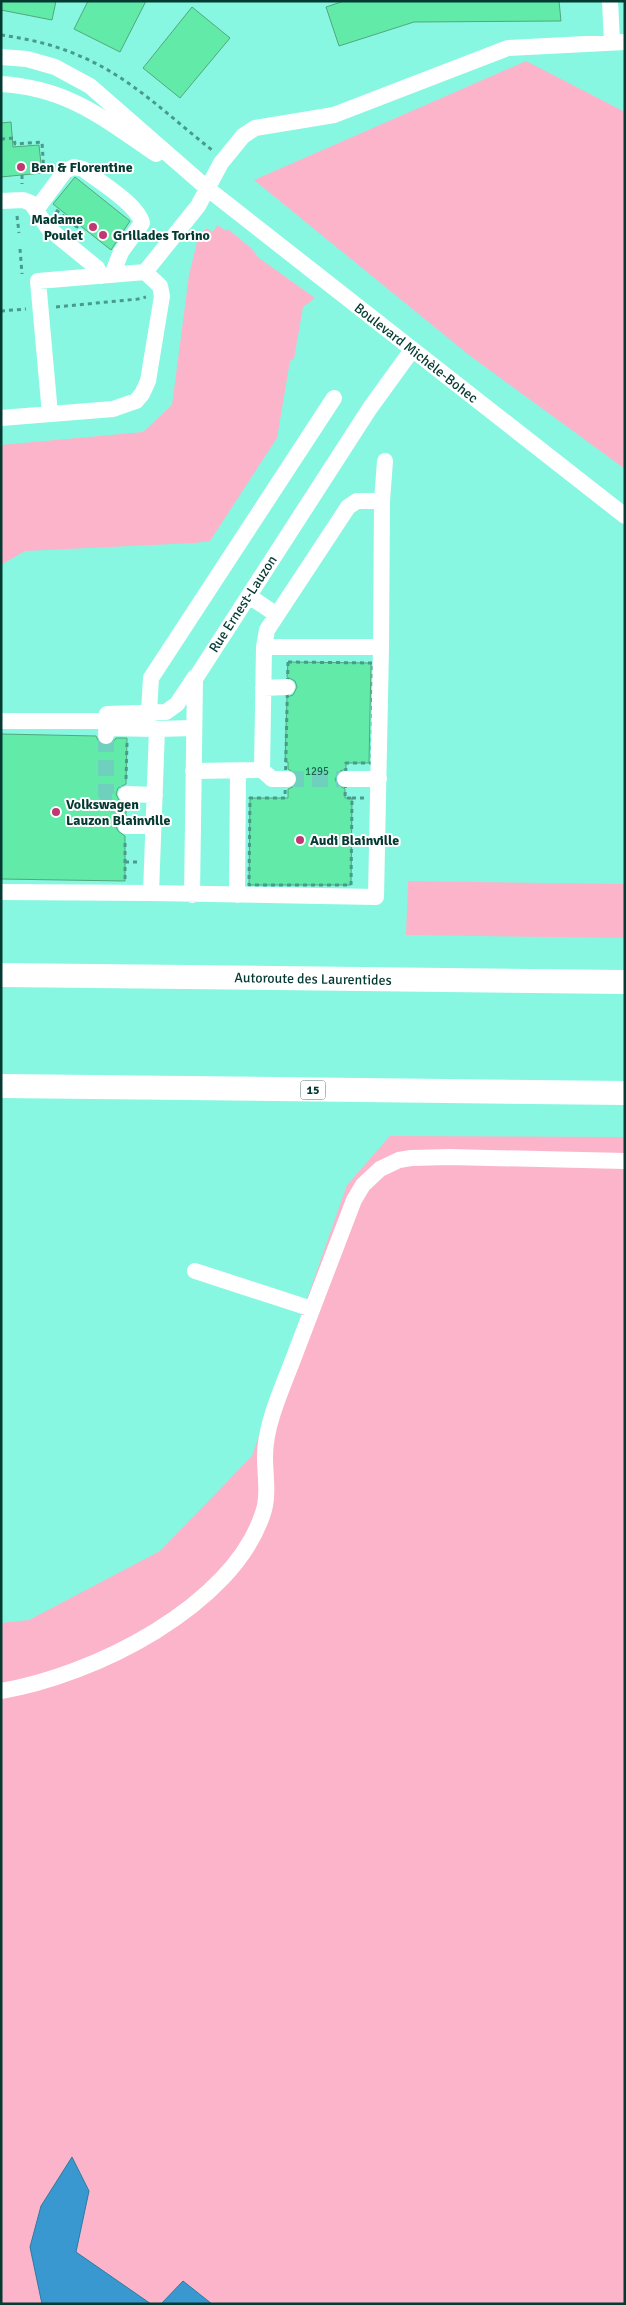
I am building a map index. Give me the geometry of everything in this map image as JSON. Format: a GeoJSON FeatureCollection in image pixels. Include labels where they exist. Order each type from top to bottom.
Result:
{"type":"FeatureCollection","features":[{"type":"Feature","properties":{"kind":"highway","name":"Autoroute des Laurentides"},"geometry":{"type":"LineString","coordinates":[[1,975],[625,982]]}},
{"type":"Feature","properties":{"kind":"highway","name":"15"},"geometry":{"type":"LineString","coordinates":[[1,1086],[625,1093]]}},
{"type":"Feature","properties":{"kind":"street"},"geometry":{"type":"LineString","coordinates":[[50,414],[38,281],[145,272],[198,206],[217,168],[232,148],[243,136],[255,128],[334,114],[508,48],[618,42],[610,1]]}},
{"type":"Feature","properties":{"kind":"street","name":"Boulevard Michèle-Bohec"},"geometry":{"type":"LineString","coordinates":[[1,57],[43,63],[84,81],[208,189],[625,516]]}},
{"type":"Feature","properties":{"kind":"street","name":"Boulevard Michèle-Bohec"},"geometry":{"type":"LineString","coordinates":[[1,84],[44,90],[76,101],[208,189]]}},
{"type":"Feature","properties":{"kind":"street"},"geometry":{"type":"LineString","coordinates":[[36,210],[65,171],[74,166],[83,169],[131,206],[139,215],[142,223],[107,275]]}},
{"type":"Feature","properties":{"kind":"street"},"geometry":{"type":"LineString","coordinates":[[1,201],[23,200],[31,203],[48,228],[107,275]]}},
{"type":"Feature","properties":{"kind":"street"},"geometry":{"type":"LineString","coordinates":[[1,418],[122,407],[136,401],[142,394],[148,381],[162,296],[160,286],[145,272]]}},
{"type":"Feature","properties":{"kind":"street","name":"Rue Ernest-Lauzon"},"geometry":{"type":"LineString","coordinates":[[192,895],[194,685],[199,671],[375,400],[412,350]]}},
{"type":"Feature","properties":{"kind":"street"},"geometry":{"type":"LineString","coordinates":[[151,894],[154,795],[151,678],[334,398]]}},
{"type":"Feature","properties":{"kind":"street"},"geometry":{"type":"LineString","coordinates":[[1,892],[376,897],[382,501],[385,461]]}},
{"type":"Feature","properties":{"kind":"street"},"geometry":{"type":"LineString","coordinates":[[262,770],[265,636],[348,507],[357,501],[382,501]]}},
{"type":"Feature","properties":{"kind":"street"},"geometry":{"type":"LineString","coordinates":[[248,596],[277,615]]}},
{"type":"Feature","properties":{"kind":"street"},"geometry":{"type":"LineString","coordinates":[[264,647],[332,655],[364,655],[381,647]]}},
{"type":"Feature","properties":{"kind":"street"},"geometry":{"type":"LineString","coordinates":[[151,724],[172,708],[199,671]]}},
{"type":"Feature","properties":{"kind":"street"},"geometry":{"type":"LineString","coordinates":[[264,688],[287,687]]}},
{"type":"Feature","properties":{"kind":"street"},"geometry":{"type":"LineString","coordinates":[[1,721],[107,725],[151,724],[193,728]]}},
{"type":"Feature","properties":{"kind":"street"},"geometry":{"type":"LineString","coordinates":[[193,771],[262,770],[272,779],[288,779]]}},
{"type":"Feature","properties":{"kind":"street"},"geometry":{"type":"LineString","coordinates":[[237,895],[238,771]]}},
{"type":"Feature","properties":{"kind":"street"},"geometry":{"type":"LineString","coordinates":[[346,780],[378,779]]}},
{"type":"Feature","properties":{"kind":"street"},"geometry":{"type":"LineString","coordinates":[[126,794],[154,795]]}},
{"type":"Feature","properties":{"kind":"street"},"geometry":{"type":"LineString","coordinates":[[126,826],[153,826]]}},
{"type":"Feature","properties":{"kind":"street"},"geometry":{"type":"LineString","coordinates":[[1,1692],[72,1673],[115,1654],[152,1634],[205,1594],[241,1556],[252,1541],[264,1511],[267,1435],[272,1415],[354,1200],[372,1175],[389,1164],[411,1158],[449,1157],[625,1161]]}},
{"type":"Feature","properties":{"kind":"street"},"geometry":{"type":"LineString","coordinates":[[195,1270],[312,1309]]}},
{"type":"Feature","properties":{"kind":"path"},"geometry":{"type":"LineString","coordinates":[[1,139],[14,138],[15,144],[42,142],[42,180]]}},
{"type":"Feature","properties":{"kind":"path"},"geometry":{"type":"LineString","coordinates":[[22,175],[22,185]]}},
{"type":"Feature","properties":{"kind":"path"},"geometry":{"type":"LineString","coordinates":[[17,209],[19,232]]}},
{"type":"Feature","properties":{"kind":"path"},"geometry":{"type":"LineString","coordinates":[[20,249],[22,274]]}},
{"type":"Feature","properties":{"kind":"path"},"geometry":{"type":"LineString","coordinates":[[49,308],[138,300],[149,295]]}},
{"type":"Feature","properties":{"kind":"path"},"geometry":{"type":"LineString","coordinates":[[1,311],[32,308]]}},
{"type":"Feature","properties":{"kind":"path"},"geometry":{"type":"LineString","coordinates":[[126,794],[127,736]]}},
{"type":"Feature","properties":{"kind":"path"},"geometry":{"type":"LineString","coordinates":[[285,798],[250,798],[249,884],[351,885],[352,798],[345,798]]}},
{"type":"Feature","properties":{"kind":"path"},"geometry":{"type":"LineString","coordinates":[[115,881],[125,881],[126,826]]}},
{"type":"Feature","properties":{"kind":"shaded area"},"geometry":{"type":"Polygon","coordinates":[[[526,61],[625,112],[625,469],[469,355],[254,180],[526,61]]]}},
{"type":"Feature","properties":{"kind":"shaded area"},"geometry":{"type":"Polygon","coordinates":[[[218,225],[226,231],[228,229],[251,248],[259,258],[315,298],[303,307],[294,359],[290,361],[277,438],[210,541],[25,551],[1,565],[1,445],[143,432],[172,405],[189,275],[199,234],[207,228],[212,232],[218,225]]]}},
{"type":"Feature","properties":{"kind":"shaded area"},"geometry":{"type":"Polygon","coordinates":[[[408,881],[625,884],[625,938],[406,935],[408,881]]]}},
{"type":"Feature","properties":{"kind":"shaded area"},"geometry":{"type":"Polygon","coordinates":[[[390,1136],[625,1137],[625,2304],[1,2304],[1,1623],[29,1620],[160,1551],[252,1456],[347,1185],[390,1136]]]}},
{"type":"Feature","properties":{"kind":"water"},"geometry":{"type":"Polygon","coordinates":[[[72,2157],[89,2191],[76,2252],[151,2304],[42,2304],[30,2247],[41,2206],[72,2157]]]}},
{"type":"Feature","properties":{"kind":"water"},"geometry":{"type":"Polygon","coordinates":[[[183,2281],[212,2304],[161,2304],[183,2281]]]}},
{"type":"Feature","properties":{"kind":"building"},"geometry":{"type":"Polygon","coordinates":[[[1,1],[56,1],[52,20],[1,10],[1,1]]]}},
{"type":"Feature","properties":{"kind":"building"},"geometry":{"type":"Polygon","coordinates":[[[88,1],[146,1],[120,52],[74,29],[88,1]]]}},
{"type":"Feature","properties":{"kind":"building"},"geometry":{"type":"Polygon","coordinates":[[[344,1],[559,1],[561,21],[414,22],[339,46],[326,7],[344,1]]]}},
{"type":"Feature","properties":{"kind":"building"},"geometry":{"type":"Polygon","coordinates":[[[192,7],[230,38],[180,98],[143,68],[192,7]]]}},
{"type":"Feature","properties":{"kind":"building"},"geometry":{"type":"Polygon","coordinates":[[[11,122],[13,147],[39,145],[42,173],[1,177],[1,123],[11,122]]]}},
{"type":"Feature","properties":{"kind":"building"},"geometry":{"type":"Polygon","coordinates":[[[75,177],[130,221],[111,250],[53,204],[75,177]]]}},
{"type":"Feature","properties":{"kind":"building"},"geometry":{"type":"Polygon","coordinates":[[[288,662],[371,663],[369,763],[346,763],[346,769],[340,771],[335,779],[337,784],[345,789],[345,798],[352,798],[351,885],[249,885],[250,798],[288,798],[288,789],[293,787],[298,779],[296,774],[288,769],[288,762],[285,762],[287,697],[293,695],[297,687],[295,681],[287,677],[288,662]]]}},
{"type":"Feature","properties":{"kind":"building"},"geometry":{"type":"Polygon","coordinates":[[[1,734],[96,736],[100,744],[106,746],[111,745],[116,738],[127,738],[126,784],[118,788],[116,794],[120,802],[126,804],[126,816],[121,818],[116,826],[118,831],[125,836],[125,881],[1,879],[1,734]]]}},
{"type":"Feature","properties":{"kind":"tunnel"},"geometry":{"type":"LineString","coordinates":[[106,736],[106,794],[126,794]]}},
{"type":"Feature","properties":{"kind":"tunnel"},"geometry":{"type":"LineString","coordinates":[[288,779],[345,779]]}},
{"type":"Feature","properties":{"kind":"place","name":"Ben & Florentine"},"geometry":{"type":"Point","coordinates":[21,167]}},
{"type":"Feature","properties":{"kind":"place","name":"Madame Poulet"},"geometry":{"type":"Point","coordinates":[93,227]}},
{"type":"Feature","properties":{"kind":"place","name":"Grillades Torino"},"geometry":{"type":"Point","coordinates":[103,235]}},
{"type":"Feature","properties":{"kind":"place","name":"Volkswagen Lauzon Blainville"},"geometry":{"type":"Point","coordinates":[56,812]}},
{"type":"Feature","properties":{"kind":"place","name":"Audi Blainville"},"geometry":{"type":"Point","coordinates":[300,840]}}]}
